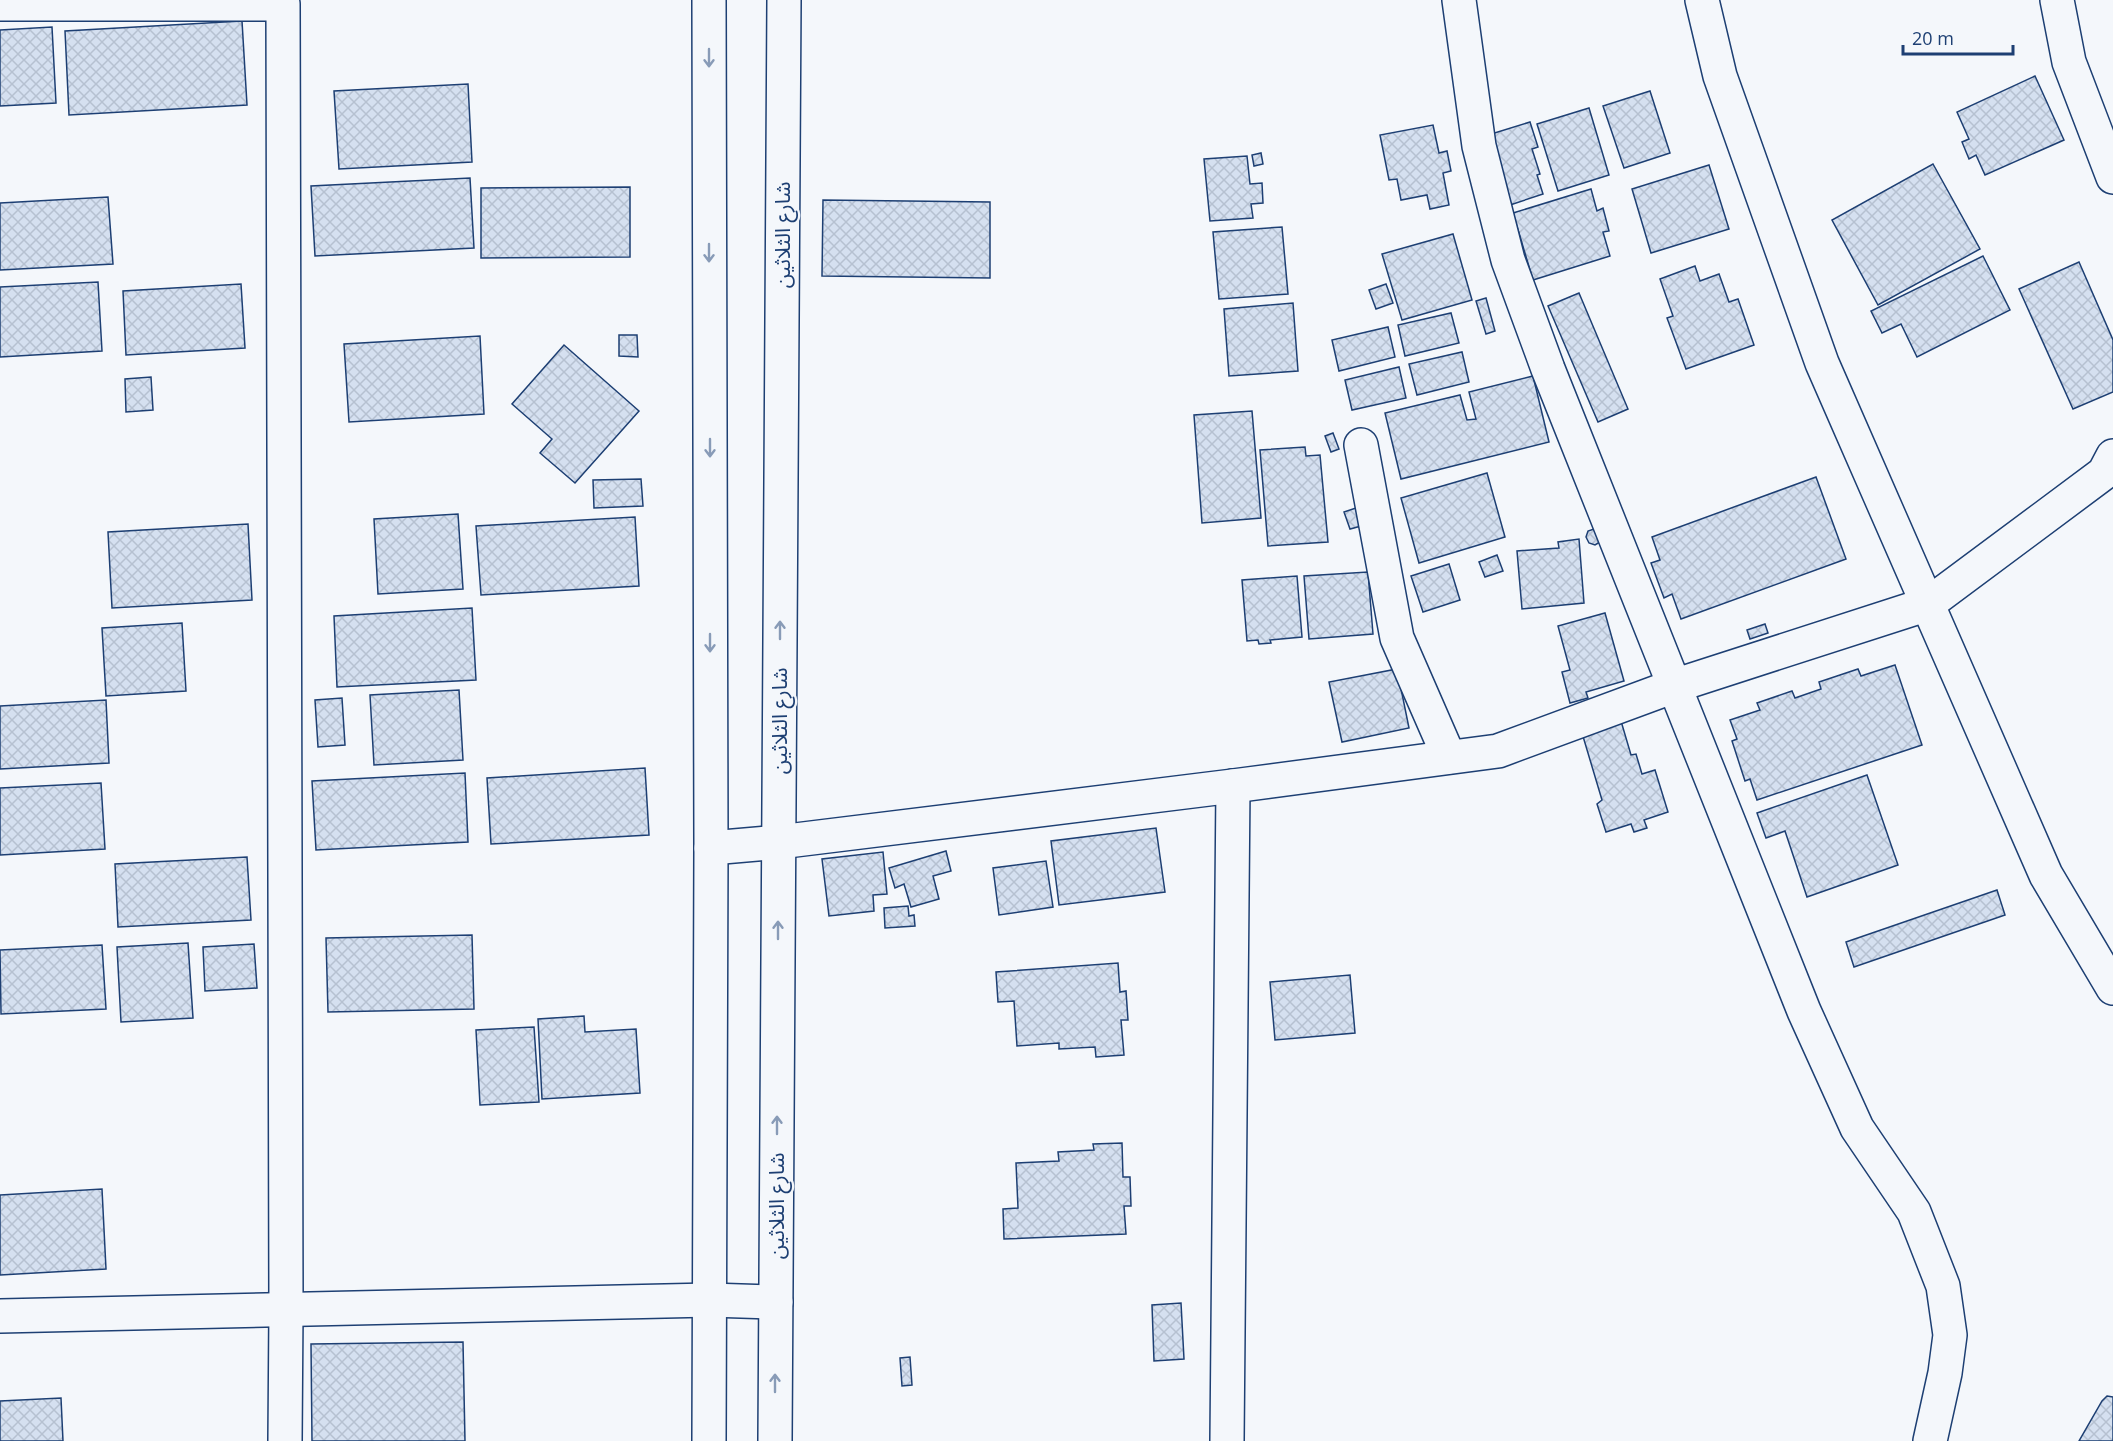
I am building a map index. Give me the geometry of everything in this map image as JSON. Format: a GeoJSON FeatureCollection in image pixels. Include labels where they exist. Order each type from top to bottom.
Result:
{"type":"FeatureCollection","features":[{"type":"Feature","properties":{"kind":"street"},"geometry":{"type":"LineString","coordinates":[[709,0],[711,848],[709,1441]]}},
{"type":"Feature","properties":{"kind":"street","name":"شارع الثلاثين"},"geometry":{"type":"LineString","coordinates":[[775,1441],[784,0]]}},
{"type":"Feature","properties":{"kind":"street"},"geometry":{"type":"LineString","coordinates":[[1459,0],[1479,146],[1508,260],[1548,369],[1804,1011],[1857,1128],[1914,1212],[1942,1286],[1950,1335],[1945,1373],[1930,1441]]}},
{"type":"Feature","properties":{"kind":"street"},"geometry":{"type":"LineString","coordinates":[[1702,0],[1720,76],[1822,363],[2046,875],[2113,988]]}},
{"type":"Feature","properties":{"kind":"street"},"geometry":{"type":"LineString","coordinates":[[2057,0],[2069,62],[2113,177]]}},
{"type":"Feature","properties":{"kind":"street"},"geometry":{"type":"LineString","coordinates":[[0,4],[283,4],[285,1441]]}},
{"type":"Feature","properties":{"kind":"street"},"geometry":{"type":"LineString","coordinates":[[1361,445],[1397,638],[1449,758]]}},
{"type":"Feature","properties":{"kind":"street"},"geometry":{"type":"LineString","coordinates":[[711,848],[779,842],[1498,751],[1674,686],[1928,604],[2110,468]]}},
{"type":"Feature","properties":{"kind":"street"},"geometry":{"type":"LineString","coordinates":[[1227,1441],[1233,786]]}},
{"type":"Feature","properties":{"kind":"street"},"geometry":{"type":"LineString","coordinates":[[0,1316],[710,1300],[776,1302]]}},
{"type":"Feature","properties":{"kind":"building"},"geometry":{"type":"Polygon","coordinates":[[[242,21],[247,105],[69,115],[65,31],[242,21]]]}},
{"type":"Feature","properties":{"kind":"building"},"geometry":{"type":"Polygon","coordinates":[[[52,27],[56,103],[0,106],[0,30],[52,27]]]}},
{"type":"Feature","properties":{"kind":"building"},"geometry":{"type":"Polygon","coordinates":[[[2035,76],[2064,140],[1985,175],[1976,155],[1969,159],[1962,142],[1969,139],[1957,112],[2035,76]]]}},
{"type":"Feature","properties":{"kind":"building"},"geometry":{"type":"Polygon","coordinates":[[[468,84],[472,162],[339,169],[334,91],[468,84]]]}},
{"type":"Feature","properties":{"kind":"building"},"geometry":{"type":"Polygon","coordinates":[[[1650,91],[1670,153],[1624,168],[1603,106],[1650,91]]]}},
{"type":"Feature","properties":{"kind":"building"},"geometry":{"type":"Polygon","coordinates":[[[1589,108],[1609,175],[1558,191],[1537,124],[1589,108]]]}},
{"type":"Feature","properties":{"kind":"building"},"geometry":{"type":"Polygon","coordinates":[[[1530,122],[1538,147],[1532,149],[1540,174],[1537,175],[1543,194],[1510,205],[1488,135],[1530,122]]]}},
{"type":"Feature","properties":{"kind":"building"},"geometry":{"type":"Polygon","coordinates":[[[1433,125],[1439,153],[1447,151],[1451,171],[1443,173],[1449,205],[1430,209],[1427,195],[1401,200],[1397,179],[1389,180],[1380,135],[1433,125]]]}},
{"type":"Feature","properties":{"kind":"building"},"geometry":{"type":"Polygon","coordinates":[[[1261,153],[1263,164],[1254,166],[1252,155],[1261,153]]]}},
{"type":"Feature","properties":{"kind":"building"},"geometry":{"type":"Polygon","coordinates":[[[1247,156],[1250,184],[1262,183],[1263,203],[1251,204],[1253,218],[1210,221],[1204,159],[1247,156]]]}},
{"type":"Feature","properties":{"kind":"building"},"geometry":{"type":"Polygon","coordinates":[[[1933,164],[1980,249],[1878,305],[1832,220],[1933,164]]]}},
{"type":"Feature","properties":{"kind":"building"},"geometry":{"type":"Polygon","coordinates":[[[1709,165],[1729,229],[1651,253],[1632,189],[1709,165]]]}},
{"type":"Feature","properties":{"kind":"building"},"geometry":{"type":"Polygon","coordinates":[[[470,178],[474,248],[315,256],[311,186],[470,178]]]}},
{"type":"Feature","properties":{"kind":"building"},"geometry":{"type":"Polygon","coordinates":[[[630,187],[630,257],[481,258],[481,188],[630,187]]]}},
{"type":"Feature","properties":{"kind":"building"},"geometry":{"type":"Polygon","coordinates":[[[1591,189],[1597,211],[1603,208],[1609,231],[1603,232],[1610,256],[1533,280],[1513,213],[1591,189]]]}},
{"type":"Feature","properties":{"kind":"building"},"geometry":{"type":"Polygon","coordinates":[[[108,197],[113,264],[0,270],[0,203],[108,197]]]}},
{"type":"Feature","properties":{"kind":"building"},"geometry":{"type":"Polygon","coordinates":[[[823,200],[990,202],[990,278],[822,276],[823,200]]]}},
{"type":"Feature","properties":{"kind":"building"},"geometry":{"type":"Polygon","coordinates":[[[1282,227],[1288,294],[1219,299],[1213,232],[1282,227]]]}},
{"type":"Feature","properties":{"kind":"building"},"geometry":{"type":"Polygon","coordinates":[[[1453,234],[1472,300],[1402,320],[1382,254],[1453,234]]]}},
{"type":"Feature","properties":{"kind":"building"},"geometry":{"type":"Polygon","coordinates":[[[1983,256],[2010,310],[1917,357],[1901,324],[1882,333],[1871,311],[1983,256]]]}},
{"type":"Feature","properties":{"kind":"building"},"geometry":{"type":"Polygon","coordinates":[[[2079,262],[2113,340],[2113,392],[2073,409],[2019,289],[2079,262]]]}},
{"type":"Feature","properties":{"kind":"building"},"geometry":{"type":"Polygon","coordinates":[[[1695,266],[1700,281],[1719,274],[1729,302],[1738,299],[1754,345],[1686,369],[1667,318],[1673,316],[1660,279],[1695,266]]]}},
{"type":"Feature","properties":{"kind":"building"},"geometry":{"type":"Polygon","coordinates":[[[98,282],[102,351],[0,357],[0,287],[98,282]]]}},
{"type":"Feature","properties":{"kind":"building"},"geometry":{"type":"Polygon","coordinates":[[[241,284],[245,348],[126,355],[123,291],[241,284]]]}},
{"type":"Feature","properties":{"kind":"building"},"geometry":{"type":"Polygon","coordinates":[[[1386,284],[1393,303],[1376,309],[1369,290],[1386,284]]]}},
{"type":"Feature","properties":{"kind":"building"},"geometry":{"type":"Polygon","coordinates":[[[1579,293],[1628,409],[1598,422],[1548,306],[1579,293]]]}},
{"type":"Feature","properties":{"kind":"building"},"geometry":{"type":"Polygon","coordinates":[[[1486,298],[1495,331],[1486,334],[1476,301],[1486,298]]]}},
{"type":"Feature","properties":{"kind":"building"},"geometry":{"type":"Polygon","coordinates":[[[1293,303],[1298,371],[1229,376],[1224,309],[1293,303]]]}},
{"type":"Feature","properties":{"kind":"building"},"geometry":{"type":"Polygon","coordinates":[[[1451,313],[1459,343],[1405,356],[1398,325],[1451,313]]]}},
{"type":"Feature","properties":{"kind":"building"},"geometry":{"type":"Polygon","coordinates":[[[1388,327],[1395,357],[1339,371],[1332,340],[1388,327]]]}},
{"type":"Feature","properties":{"kind":"building"},"geometry":{"type":"Polygon","coordinates":[[[619,335],[637,335],[638,357],[619,356],[619,335]]]}},
{"type":"Feature","properties":{"kind":"building"},"geometry":{"type":"Polygon","coordinates":[[[480,336],[484,414],[349,422],[344,344],[480,336]]]}},
{"type":"Feature","properties":{"kind":"building"},"geometry":{"type":"Polygon","coordinates":[[[564,345],[639,411],[575,483],[540,453],[552,439],[512,404],[564,345]]]}},
{"type":"Feature","properties":{"kind":"building"},"geometry":{"type":"Polygon","coordinates":[[[1462,352],[1469,382],[1417,395],[1409,364],[1462,352]]]}},
{"type":"Feature","properties":{"kind":"building"},"geometry":{"type":"Polygon","coordinates":[[[1399,367],[1406,398],[1352,410],[1345,380],[1399,367]]]}},
{"type":"Feature","properties":{"kind":"building"},"geometry":{"type":"Polygon","coordinates":[[[1533,376],[1549,442],[1401,479],[1385,413],[1460,395],[1467,420],[1476,419],[1469,392],[1533,376]]]}},
{"type":"Feature","properties":{"kind":"building"},"geometry":{"type":"Polygon","coordinates":[[[151,377],[153,410],[126,412],[125,379],[151,377]]]}},
{"type":"Feature","properties":{"kind":"building"},"geometry":{"type":"Polygon","coordinates":[[[1252,411],[1261,518],[1202,523],[1194,415],[1252,411]]]}},
{"type":"Feature","properties":{"kind":"building"},"geometry":{"type":"Polygon","coordinates":[[[1333,433],[1339,449],[1331,452],[1325,436],[1333,433]]]}},
{"type":"Feature","properties":{"kind":"building"},"geometry":{"type":"Polygon","coordinates":[[[1305,447],[1306,456],[1320,455],[1328,542],[1268,546],[1260,450],[1305,447]]]}},
{"type":"Feature","properties":{"kind":"building"},"geometry":{"type":"Polygon","coordinates":[[[1487,473],[1505,537],[1419,563],[1401,498],[1487,473]]]}},
{"type":"Feature","properties":{"kind":"building"},"geometry":{"type":"Polygon","coordinates":[[[1816,477],[1846,559],[1681,619],[1672,594],[1664,598],[1651,563],[1660,560],[1652,537],[1816,477]]]}},
{"type":"Feature","properties":{"kind":"building"},"geometry":{"type":"Polygon","coordinates":[[[641,479],[643,506],[594,508],[593,480],[641,479]]]}},
{"type":"Feature","properties":{"kind":"building"},"geometry":{"type":"Polygon","coordinates":[[[1359,507],[1365,525],[1350,529],[1344,512],[1359,507]]]}},
{"type":"Feature","properties":{"kind":"building"},"geometry":{"type":"Polygon","coordinates":[[[458,514],[463,589],[378,594],[374,519],[458,514]]]}},
{"type":"Feature","properties":{"kind":"building"},"geometry":{"type":"Polygon","coordinates":[[[635,517],[639,586],[481,595],[476,526],[635,517]]]}},
{"type":"Feature","properties":{"kind":"building"},"geometry":{"type":"Polygon","coordinates":[[[248,524],[252,600],[112,608],[108,532],[248,524]]]}},
{"type":"Feature","properties":{"kind":"building"},"geometry":{"type":"Polygon","coordinates":[[[1599,530],[1600,542],[1595,545],[1589,543],[1586,537],[1588,531],[1599,530]]]}},
{"type":"Feature","properties":{"kind":"building"},"geometry":{"type":"Polygon","coordinates":[[[1579,539],[1584,603],[1522,609],[1517,551],[1559,548],[1558,542],[1579,539]]]}},
{"type":"Feature","properties":{"kind":"building"},"geometry":{"type":"Polygon","coordinates":[[[1497,555],[1503,571],[1485,577],[1479,562],[1497,555]]]}},
{"type":"Feature","properties":{"kind":"building"},"geometry":{"type":"Polygon","coordinates":[[[1449,564],[1460,600],[1423,612],[1411,576],[1449,564]]]}},
{"type":"Feature","properties":{"kind":"building"},"geometry":{"type":"Polygon","coordinates":[[[1368,572],[1373,634],[1309,639],[1304,576],[1368,572]]]}},
{"type":"Feature","properties":{"kind":"building"},"geometry":{"type":"Polygon","coordinates":[[[1297,576],[1302,637],[1270,640],[1271,643],[1259,644],[1258,640],[1247,641],[1242,580],[1297,576]]]}},
{"type":"Feature","properties":{"kind":"building"},"geometry":{"type":"Polygon","coordinates":[[[472,608],[476,680],[337,687],[334,616],[472,608]]]}},
{"type":"Feature","properties":{"kind":"building"},"geometry":{"type":"Polygon","coordinates":[[[1605,613],[1624,681],[1586,692],[1588,698],[1570,703],[1562,672],[1570,670],[1558,626],[1605,613]]]}},
{"type":"Feature","properties":{"kind":"building"},"geometry":{"type":"Polygon","coordinates":[[[182,623],[186,691],[106,696],[102,628],[182,623]]]}},
{"type":"Feature","properties":{"kind":"building"},"geometry":{"type":"Polygon","coordinates":[[[1765,624],[1768,633],[1750,639],[1747,630],[1765,624]]]}},
{"type":"Feature","properties":{"kind":"building"},"geometry":{"type":"Polygon","coordinates":[[[1895,665],[1922,745],[1757,800],[1750,779],[1745,781],[1732,741],[1737,739],[1730,720],[1760,710],[1757,703],[1792,691],[1795,698],[1821,689],[1819,682],[1858,669],[1861,676],[1895,665]]]}},
{"type":"Feature","properties":{"kind":"building"},"geometry":{"type":"Polygon","coordinates":[[[1397,669],[1409,728],[1342,742],[1329,682],[1397,669]]]}},
{"type":"Feature","properties":{"kind":"building"},"geometry":{"type":"Polygon","coordinates":[[[459,690],[463,760],[374,765],[370,695],[459,690]]]}},
{"type":"Feature","properties":{"kind":"building"},"geometry":{"type":"Polygon","coordinates":[[[342,698],[345,745],[318,747],[315,700],[342,698]]]}},
{"type":"Feature","properties":{"kind":"building"},"geometry":{"type":"Polygon","coordinates":[[[106,700],[109,763],[0,769],[0,706],[106,700]]]}},
{"type":"Feature","properties":{"kind":"building"},"geometry":{"type":"Polygon","coordinates":[[[1621,721],[1631,755],[1636,754],[1642,774],[1655,770],[1668,812],[1644,820],[1647,828],[1634,832],[1631,824],[1606,832],[1597,804],[1602,800],[1582,733],[1621,721]]]}},
{"type":"Feature","properties":{"kind":"building"},"geometry":{"type":"Polygon","coordinates":[[[645,768],[649,835],[491,844],[487,778],[645,768]]]}},
{"type":"Feature","properties":{"kind":"building"},"geometry":{"type":"Polygon","coordinates":[[[465,773],[468,842],[316,850],[312,781],[465,773]]]}},
{"type":"Feature","properties":{"kind":"building"},"geometry":{"type":"Polygon","coordinates":[[[1867,775],[1898,865],[1807,897],[1785,831],[1766,838],[1757,813],[1867,775]]]}},
{"type":"Feature","properties":{"kind":"building"},"geometry":{"type":"Polygon","coordinates":[[[101,783],[105,849],[0,855],[0,788],[101,783]]]}},
{"type":"Feature","properties":{"kind":"building"},"geometry":{"type":"Polygon","coordinates":[[[1156,828],[1165,892],[1059,905],[1051,841],[1156,828]]]}},
{"type":"Feature","properties":{"kind":"building"},"geometry":{"type":"Polygon","coordinates":[[[946,851],[951,871],[933,876],[939,899],[911,907],[904,884],[895,888],[889,868],[946,851]]]}},
{"type":"Feature","properties":{"kind":"building"},"geometry":{"type":"Polygon","coordinates":[[[883,852],[887,894],[873,895],[874,911],[829,916],[822,859],[883,852]]]}},
{"type":"Feature","properties":{"kind":"building"},"geometry":{"type":"Polygon","coordinates":[[[247,857],[251,920],[118,927],[115,864],[247,857]]]}},
{"type":"Feature","properties":{"kind":"building"},"geometry":{"type":"Polygon","coordinates":[[[1046,861],[1053,907],[999,915],[993,868],[1046,861]]]}},
{"type":"Feature","properties":{"kind":"building"},"geometry":{"type":"Polygon","coordinates":[[[1997,890],[2005,915],[1854,967],[1846,942],[1997,890]]]}},
{"type":"Feature","properties":{"kind":"building"},"geometry":{"type":"Polygon","coordinates":[[[908,906],[909,916],[914,915],[915,926],[885,928],[884,908],[908,906]]]}},
{"type":"Feature","properties":{"kind":"building"},"geometry":{"type":"Polygon","coordinates":[[[472,935],[474,1009],[328,1012],[326,938],[472,935]]]}},
{"type":"Feature","properties":{"kind":"building"},"geometry":{"type":"Polygon","coordinates":[[[188,943],[193,1018],[121,1022],[117,947],[188,943]]]}},
{"type":"Feature","properties":{"kind":"building"},"geometry":{"type":"Polygon","coordinates":[[[254,944],[257,988],[205,991],[203,947],[254,944]]]}},
{"type":"Feature","properties":{"kind":"building"},"geometry":{"type":"Polygon","coordinates":[[[102,945],[106,1009],[1,1014],[0,950],[102,945]]]}},
{"type":"Feature","properties":{"kind":"building"},"geometry":{"type":"Polygon","coordinates":[[[1118,963],[1120,992],[1126,991],[1128,1020],[1121,1020],[1124,1055],[1096,1057],[1095,1047],[1059,1049],[1059,1043],[1017,1046],[1014,1001],[998,1002],[996,972],[1118,963]]]}},
{"type":"Feature","properties":{"kind":"building"},"geometry":{"type":"Polygon","coordinates":[[[1350,975],[1355,1033],[1275,1040],[1270,982],[1350,975]]]}},
{"type":"Feature","properties":{"kind":"building"},"geometry":{"type":"Polygon","coordinates":[[[584,1016],[585,1032],[636,1029],[640,1093],[542,1099],[538,1019],[584,1016]]]}},
{"type":"Feature","properties":{"kind":"building"},"geometry":{"type":"Polygon","coordinates":[[[534,1027],[539,1102],[480,1105],[476,1030],[534,1027]]]}},
{"type":"Feature","properties":{"kind":"building"},"geometry":{"type":"Polygon","coordinates":[[[1122,1143],[1123,1177],[1130,1177],[1131,1206],[1124,1206],[1126,1234],[1004,1239],[1003,1209],[1018,1208],[1016,1163],[1059,1161],[1058,1152],[1094,1150],[1093,1144],[1122,1143]]]}},
{"type":"Feature","properties":{"kind":"building"},"geometry":{"type":"Polygon","coordinates":[[[102,1189],[106,1269],[0,1275],[0,1195],[102,1189]]]}},
{"type":"Feature","properties":{"kind":"building"},"geometry":{"type":"Polygon","coordinates":[[[1181,1303],[1184,1359],[1154,1361],[1152,1305],[1181,1303]]]}},
{"type":"Feature","properties":{"kind":"building"},"geometry":{"type":"Polygon","coordinates":[[[463,1342],[465,1441],[312,1441],[311,1344],[463,1342]]]}},
{"type":"Feature","properties":{"kind":"building"},"geometry":{"type":"Polygon","coordinates":[[[910,1357],[912,1385],[902,1386],[900,1358],[910,1357]]]}},
{"type":"Feature","properties":{"kind":"building"},"geometry":{"type":"Polygon","coordinates":[[[2107,1396],[2113,1397],[2113,1441],[2079,1441],[2102,1401],[2107,1396]]]}},
{"type":"Feature","properties":{"kind":"building"},"geometry":{"type":"Polygon","coordinates":[[[61,1398],[63,1441],[0,1441],[0,1401],[61,1398]]]}}]}
